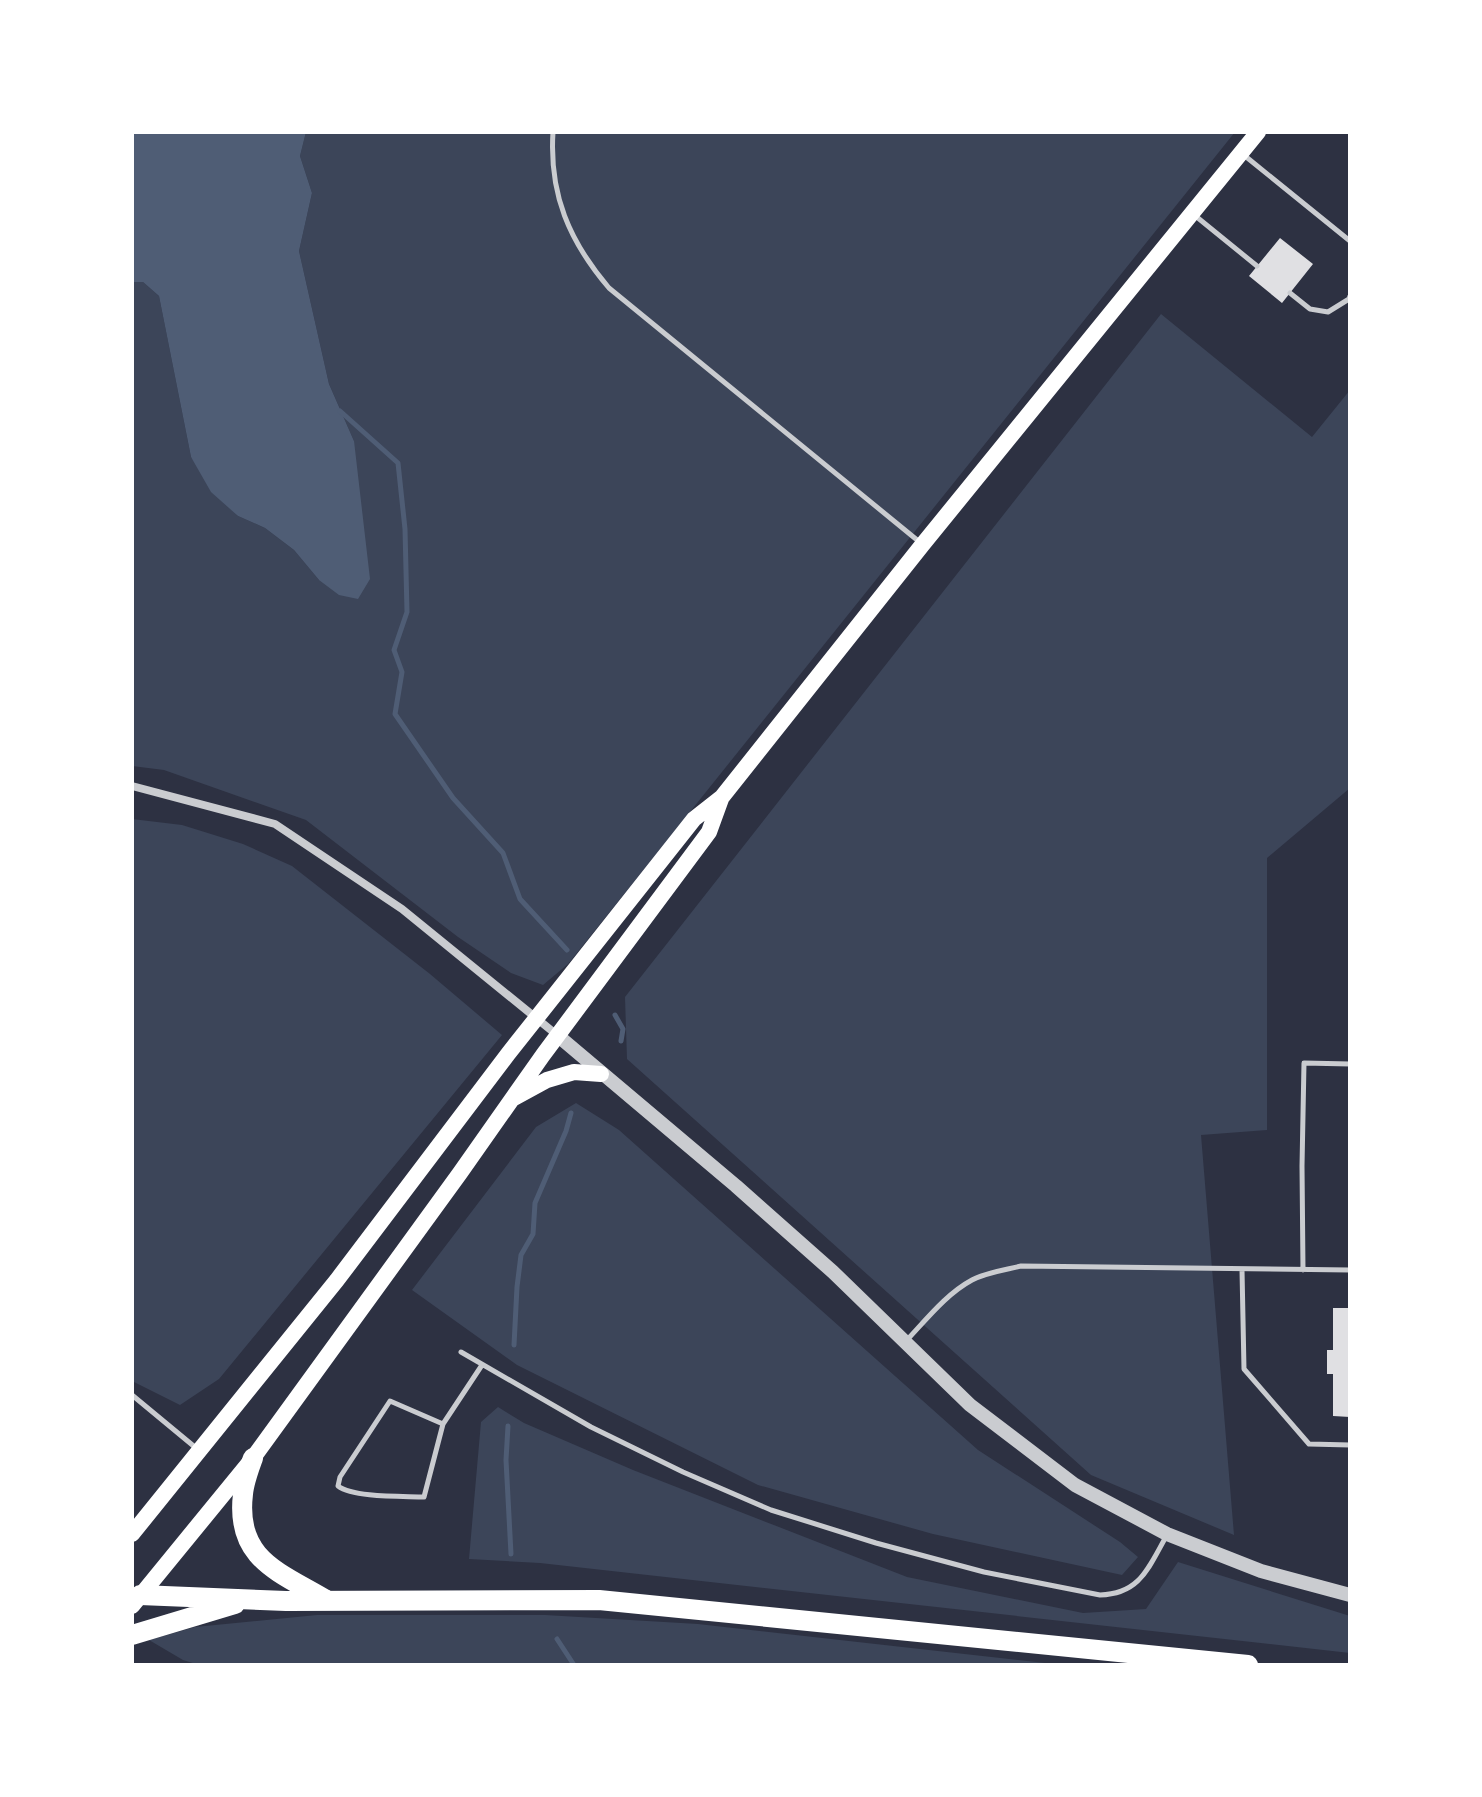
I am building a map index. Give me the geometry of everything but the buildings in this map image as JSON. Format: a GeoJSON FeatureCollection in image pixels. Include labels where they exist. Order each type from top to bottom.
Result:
{"type":"FeatureCollection","features":[{"type":"Feature","properties":{"kind":"highway"},"geometry":{"type":"LineString","coordinates":[[253,1458],[243,1491],[242,1519],[250,1546],[272,1566],[328,1601]]}},
{"type":"Feature","properties":{"kind":"highway"},"geometry":{"type":"LineString","coordinates":[[136,1600],[599,1600],[1248,1665]]}},
{"type":"Feature","properties":{"kind":"highway"},"geometry":{"type":"LineString","coordinates":[[132,1635],[250,1600]]}},
{"type":"Feature","properties":{"kind":"main road"},"geometry":{"type":"LineString","coordinates":[[132,1534],[337,1280],[433,1152],[694,819],[722,797],[1258,132]]}},
{"type":"Feature","properties":{"kind":"main road"},"geometry":{"type":"LineString","coordinates":[[136,1600],[253,1458],[557,1035],[709,832],[722,797]]}},
{"type":"Feature","properties":{"kind":"main road"},"geometry":{"type":"LineString","coordinates":[[513,1098],[547,1080],[574,1072],[601,1074]]}},
{"type":"Feature","properties":{"kind":"street"},"geometry":{"type":"LineString","coordinates":[[132,786],[275,824],[402,909],[736,1186],[833,1272],[970,1405],[1075,1485],[1167,1534],[1261,1571],[1350,1595]]}},
{"type":"Feature","properties":{"kind":"lane"},"geometry":{"type":"LineString","coordinates":[[553,132],[554,176],[560,204],[576,243],[609,288],[923,544]]}},
{"type":"Feature","properties":{"kind":"lane"},"geometry":{"type":"LineString","coordinates":[[1241,152],[1350,241]]}},
{"type":"Feature","properties":{"kind":"lane"},"geometry":{"type":"LineString","coordinates":[[1192,213],[1257,266]]}},
{"type":"Feature","properties":{"kind":"lane"},"geometry":{"type":"LineString","coordinates":[[1290,293],[1310,309],[1328,312],[1350,296]]}},
{"type":"Feature","properties":{"kind":"lane"},"geometry":{"type":"LineString","coordinates":[[1303,1270],[1304,1063],[1350,1064]]}},
{"type":"Feature","properties":{"kind":"lane"},"geometry":{"type":"LineString","coordinates":[[905,1342],[969,1282],[986,1274],[1021,1266],[1350,1270]]}},
{"type":"Feature","properties":{"kind":"lane"},"geometry":{"type":"LineString","coordinates":[[1242,1270],[1244,1369],[1309,1444],[1350,1445]]}},
{"type":"Feature","properties":{"kind":"lane"},"geometry":{"type":"LineString","coordinates":[[461,1352],[591,1427],[771,1510],[984,1572],[1100,1595],[1115,1595],[1133,1587],[1145,1573],[1167,1534]]}},
{"type":"Feature","properties":{"kind":"lane"},"geometry":{"type":"LineString","coordinates":[[443,1424],[390,1401],[340,1477],[338,1486],[344,1491],[424,1497],[443,1424],[482,1365]]}},
{"type":"Feature","properties":{"kind":"lane"},"geometry":{"type":"LineString","coordinates":[[132,1395],[198,1450]]}},
{"type":"Feature","properties":{"kind":"shaded area"},"geometry":{"type":"Polygon","coordinates":[[[132,132],[306,132],[300,156],[312,193],[299,251],[329,384],[354,441],[370,579],[358,599],[339,595],[319,580],[294,550],[265,528],[238,516],[211,492],[191,457],[159,296],[143,282],[132,282],[132,132]]]}},
{"type":"Feature","properties":{"kind":"shaded area"},"geometry":{"type":"Polygon","coordinates":[[[306,132],[1235,132],[568,964],[543,985],[511,973],[458,937],[306,820],[164,770],[132,766],[132,282],[143,282],[159,296],[191,457],[238,516],[265,528],[294,550],[319,580],[354,441],[329,384],[299,251],[312,193],[300,156],[306,132]]]}},
{"type":"Feature","properties":{"kind":"shaded area"},"geometry":{"type":"Polygon","coordinates":[[[1161,314],[1312,437],[1350,390],[1350,788],[1267,858],[1267,1130],[1201,1135],[1234,1535],[1091,1475],[627,1059],[625,997],[1161,314]]]}},
{"type":"Feature","properties":{"kind":"shaded area"},"geometry":{"type":"Polygon","coordinates":[[[132,819],[182,825],[243,844],[292,866],[502,1035],[219,1379],[180,1405],[132,1381],[132,819]]]}},
{"type":"Feature","properties":{"kind":"shaded area"},"geometry":{"type":"Polygon","coordinates":[[[576,1103],[619,1130],[978,1450],[1120,1542],[1138,1557],[1122,1575],[933,1534],[758,1485],[517,1365],[412,1290],[536,1127],[576,1103]]]}},
{"type":"Feature","properties":{"kind":"shaded area"},"geometry":{"type":"Polygon","coordinates":[[[498,1407],[524,1423],[633,1470],[907,1577],[1083,1613],[1146,1609],[1178,1562],[1350,1616],[1350,1653],[540,1563],[469,1559],[481,1422],[498,1407]]]}},
{"type":"Feature","properties":{"kind":"shaded area"},"geometry":{"type":"Polygon","coordinates":[[[317,1615],[545,1615],[698,1624],[1063,1665],[199,1665],[183,1660],[149,1640],[195,1627],[317,1615]]]}},
{"type":"Feature","properties":{"kind":"waterway"},"geometry":{"type":"LineString","coordinates":[[340,411],[398,463],[405,529],[407,612],[394,650],[402,672],[395,714],[453,798],[503,853],[520,899],[567,950]]}},
{"type":"Feature","properties":{"kind":"waterway"},"geometry":{"type":"LineString","coordinates":[[615,1015],[623,1029],[621,1041]]}},
{"type":"Feature","properties":{"kind":"waterway"},"geometry":{"type":"LineString","coordinates":[[514,1345],[521,1255],[533,1234],[535,1203],[571,1113]]}},
{"type":"Feature","properties":{"kind":"waterway"},"geometry":{"type":"LineString","coordinates":[[508,1426],[506,1460],[511,1554]]}},
{"type":"Feature","properties":{"kind":"waterway"},"geometry":{"type":"LineString","coordinates":[[557,1639],[574,1665]]}}]}
